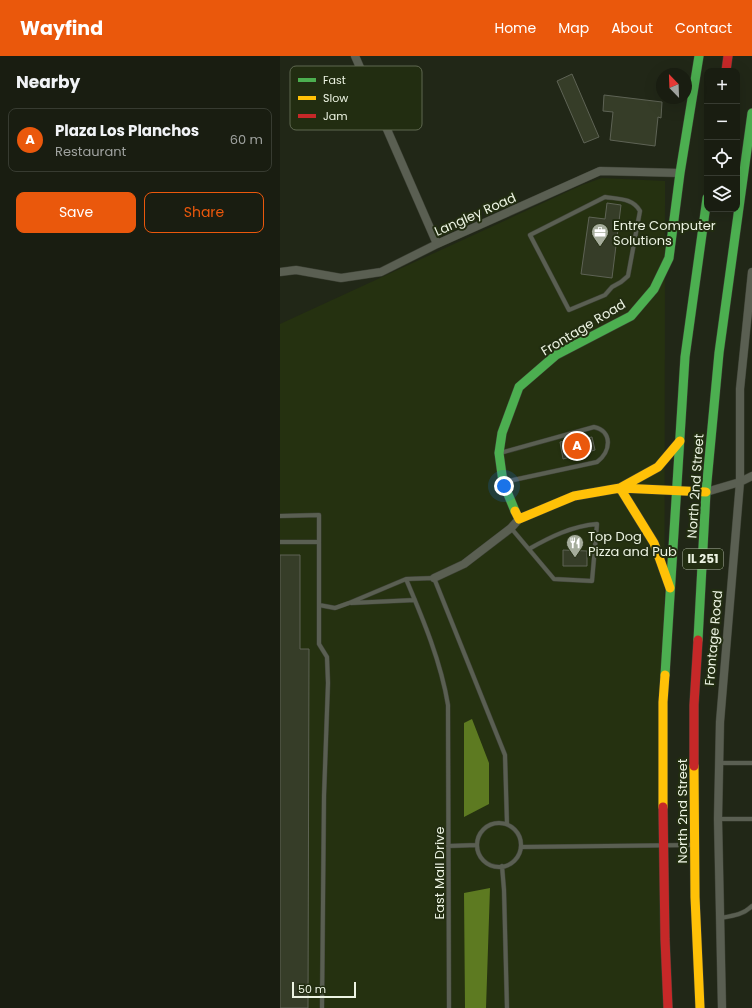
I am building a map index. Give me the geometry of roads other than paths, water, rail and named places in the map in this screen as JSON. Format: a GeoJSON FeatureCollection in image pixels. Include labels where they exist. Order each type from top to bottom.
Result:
{"type":"FeatureCollection","features":[{"type":"Feature","properties":{"kind":"main road","name":"Frontage Road"},"geometry":{"type":"LineString","coordinates":[[519,519],[503,482],[499,453],[502,432],[519,387],[556,355],[631,316],[654,289],[669,258],[680,173],[699,56]]}},
{"type":"Feature","properties":{"kind":"main road"},"geometry":{"type":"LineString","coordinates":[[726,68],[728,56]]}},
{"type":"Feature","properties":{"kind":"main road","name":"North 2nd Street"},"geometry":{"type":"LineString","coordinates":[[700,1008],[695,897],[694,705],[706,492],[719,353],[752,113]]}},
{"type":"Feature","properties":{"kind":"main road","name":"North 2nd Street"},"geometry":{"type":"LineString","coordinates":[[668,1008],[663,846],[663,702],[686,357],[705,212]]}},
{"type":"Feature","properties":{"kind":"main road"},"geometry":{"type":"LineString","coordinates":[[620,488],[658,467],[680,440]]}},
{"type":"Feature","properties":{"kind":"main road"},"geometry":{"type":"LineString","coordinates":[[519,519],[574,496],[620,488],[706,492]]}},
{"type":"Feature","properties":{"kind":"main road"},"geometry":{"type":"LineString","coordinates":[[620,488],[654,543],[671,588]]}},
{"type":"Feature","properties":{"kind":"street"},"geometry":{"type":"LineString","coordinates":[[355,56],[359,66]]}},
{"type":"Feature","properties":{"kind":"street"},"geometry":{"type":"LineString","coordinates":[[387,130],[437,244]]}},
{"type":"Feature","properties":{"kind":"street","name":"Langley Road"},"geometry":{"type":"LineString","coordinates":[[280,272],[296,270],[341,278],[381,272],[437,244],[600,171],[680,173]]}},
{"type":"Feature","properties":{"kind":"street","name":"Frontage Road"},"geometry":{"type":"LineString","coordinates":[[722,1008],[718,819],[721,696],[740,482],[740,390],[752,272]]}},
{"type":"Feature","properties":{"kind":"street"},"geometry":{"type":"LineString","coordinates":[[706,492],[740,482],[752,476]]}},
{"type":"Feature","properties":{"kind":"street"},"geometry":{"type":"LineString","coordinates":[[434,578],[464,564],[511,528],[519,519]]}},
{"type":"Feature","properties":{"kind":"lane"},"geometry":{"type":"LineString","coordinates":[[605,197],[628,201],[636,205],[640,211],[628,276],[612,287],[605,295],[569,310],[530,235],[582,209],[605,197]]}},
{"type":"Feature","properties":{"kind":"lane"},"geometry":{"type":"LineString","coordinates":[[499,453],[594,427],[601,429],[606,435],[608,444],[607,452],[597,462],[503,482]]}},
{"type":"Feature","properties":{"kind":"lane"},"geometry":{"type":"LineString","coordinates":[[280,516],[319,515],[319,644],[327,657],[328,683],[324,796],[322,1008]]}},
{"type":"Feature","properties":{"kind":"lane"},"geometry":{"type":"LineString","coordinates":[[511,528],[528,549],[554,579],[592,580],[597,524],[587,525],[551,536],[528,549]]}},
{"type":"Feature","properties":{"kind":"lane"},"geometry":{"type":"LineString","coordinates":[[280,542],[319,542]]}},
{"type":"Feature","properties":{"kind":"lane"},"geometry":{"type":"LineString","coordinates":[[319,605],[335,608],[406,579],[434,578],[505,755],[507,824]]}},
{"type":"Feature","properties":{"kind":"lane","name":"East Mall Drive"},"geometry":{"type":"LineString","coordinates":[[406,579],[415,600],[444,683],[448,705],[449,1008]]}},
{"type":"Feature","properties":{"kind":"lane"},"geometry":{"type":"LineString","coordinates":[[349,603],[415,600]]}},
{"type":"Feature","properties":{"kind":"lane"},"geometry":{"type":"LineString","coordinates":[[719,763],[752,763]]}},
{"type":"Feature","properties":{"kind":"lane"},"geometry":{"type":"LineString","coordinates":[[718,819],[752,819]]}},
{"type":"Feature","properties":{"kind":"lane"},"geometry":{"type":"LineString","coordinates":[[500,823],[507,824],[513,828],[520,840],[519,854],[509,864],[494,866],[487,863],[478,852],[478,838],[486,827],[500,823]]}},
{"type":"Feature","properties":{"kind":"lane"},"geometry":{"type":"LineString","coordinates":[[448,846],[477,845]]}},
{"type":"Feature","properties":{"kind":"lane"},"geometry":{"type":"LineString","coordinates":[[520,847],[695,845]]}},
{"type":"Feature","properties":{"kind":"lane"},"geometry":{"type":"LineString","coordinates":[[502,866],[507,1008]]}},
{"type":"Feature","properties":{"kind":"lane"},"geometry":{"type":"LineString","coordinates":[[719,918],[738,916],[752,906]]}},
{"type":"Feature","properties":{"kind":"place","name":"Entre Computer Solutions"},"geometry":{"type":"Point","coordinates":[600,247]}},
{"type":"Feature","properties":{"kind":"place","name":"Plaza Los Planchos"},"geometry":{"type":"Point","coordinates":[577,446]}},
{"type":"Feature","properties":{"kind":"place","name":"Top Dog Pizza and Pub"},"geometry":{"type":"Point","coordinates":[575,558]}}]}
